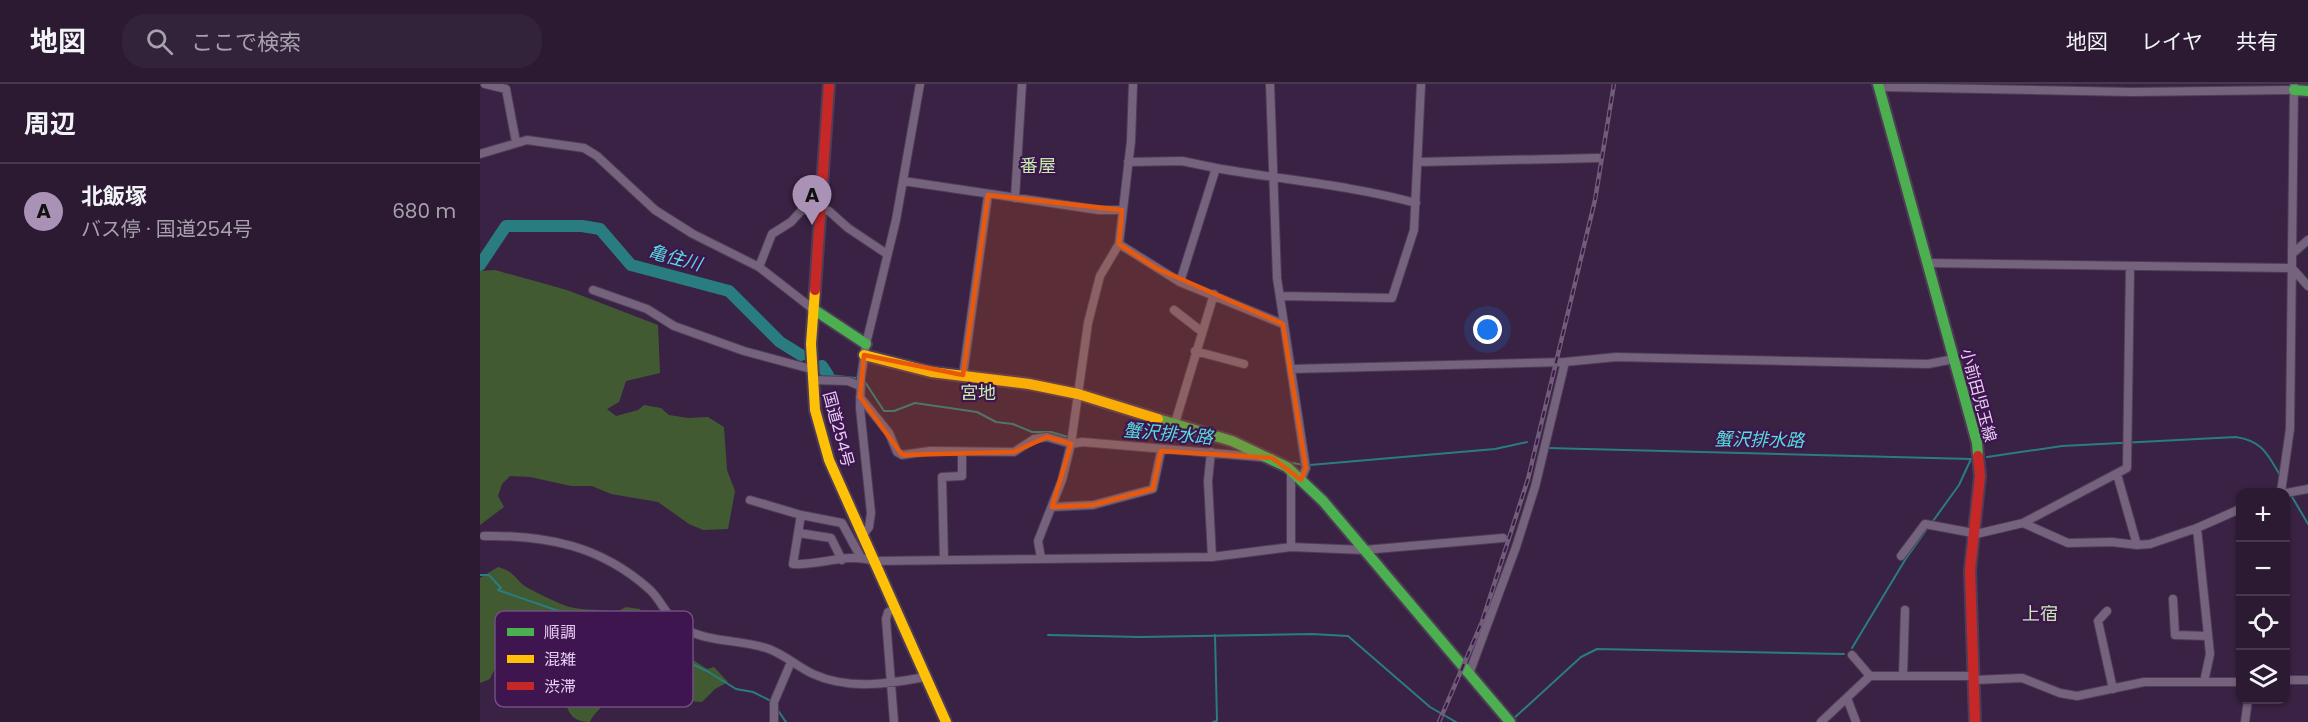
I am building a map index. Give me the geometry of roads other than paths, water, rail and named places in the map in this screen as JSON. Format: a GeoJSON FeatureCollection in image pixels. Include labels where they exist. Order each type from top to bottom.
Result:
{"type":"FeatureCollection","features":[{"type":"Feature","properties":{"kind":"main road","name":"国道254号"},"geometry":{"type":"LineString","coordinates":[[829,84],[813,309],[811,374],[815,410],[829,460],[946,722]]}},
{"type":"Feature","properties":{"kind":"main road","name":"小前田児玉線"},"geometry":{"type":"LineString","coordinates":[[1879,86],[1977,443],[1979,462],[1970,570],[1975,722]]}},
{"type":"Feature","properties":{"kind":"main road"},"geometry":{"type":"LineString","coordinates":[[2294,87],[2308,91]]}},
{"type":"Feature","properties":{"kind":"main road"},"geometry":{"type":"LineString","coordinates":[[813,309],[865,349],[930,372],[963,375],[1078,394],[1248,446],[1272,458],[1291,471],[1323,501],[1510,722]]}},
{"type":"Feature","properties":{"kind":"street"},"geometry":{"type":"LineString","coordinates":[[484,84],[506,89],[516,142]]}},
{"type":"Feature","properties":{"kind":"street"},"geometry":{"type":"LineString","coordinates":[[862,536],[869,527],[871,513],[860,386],[865,349],[903,182],[920,84]]}},
{"type":"Feature","properties":{"kind":"street"},"geometry":{"type":"LineString","coordinates":[[1015,198],[1022,84]]}},
{"type":"Feature","properties":{"kind":"street"},"geometry":{"type":"LineString","coordinates":[[1041,558],[1038,541],[1062,480],[1071,444],[1088,322],[1100,276],[1119,244],[1128,162],[1133,84]]}},
{"type":"Feature","properties":{"kind":"street"},"geometry":{"type":"LineString","coordinates":[[1270,84],[1280,296],[1306,468],[1301,480]]}},
{"type":"Feature","properties":{"kind":"street"},"geometry":{"type":"LineString","coordinates":[[1280,296],[1392,298],[1414,230],[1420,84]]}},
{"type":"Feature","properties":{"kind":"street"},"geometry":{"type":"LineString","coordinates":[[1879,86],[2294,87],[2290,429],[2283,488]]}},
{"type":"Feature","properties":{"kind":"street"},"geometry":{"type":"LineString","coordinates":[[480,154],[516,142],[540,140],[584,148],[597,156],[655,210],[693,234],[759,267],[813,309]]}},
{"type":"Feature","properties":{"kind":"street"},"geometry":{"type":"LineString","coordinates":[[1418,162],[1598,158]]}},
{"type":"Feature","properties":{"kind":"street"},"geometry":{"type":"LineString","coordinates":[[1128,162],[1182,161],[1274,178],[1309,181],[1387,195],[1416,203]]}},
{"type":"Feature","properties":{"kind":"street"},"geometry":{"type":"LineString","coordinates":[[1180,282],[1216,168]]}},
{"type":"Feature","properties":{"kind":"street"},"geometry":{"type":"LineString","coordinates":[[903,182],[1100,210],[1122,210]]}},
{"type":"Feature","properties":{"kind":"street"},"geometry":{"type":"LineString","coordinates":[[963,375],[988,195]]}},
{"type":"Feature","properties":{"kind":"street"},"geometry":{"type":"LineString","coordinates":[[759,267],[771,234],[791,222],[806,209],[821,208],[829,211],[848,228],[887,255]]}},
{"type":"Feature","properties":{"kind":"street"},"geometry":{"type":"LineString","coordinates":[[2292,254],[2308,240]]}},
{"type":"Feature","properties":{"kind":"street"},"geometry":{"type":"LineString","coordinates":[[1119,244],[1180,282],[1283,324]]}},
{"type":"Feature","properties":{"kind":"street"},"geometry":{"type":"LineString","coordinates":[[1927,264],[2292,268],[2308,286]]}},
{"type":"Feature","properties":{"kind":"street"},"geometry":{"type":"LineString","coordinates":[[1901,556],[1925,524],[1972,534],[2023,523],[2127,468],[2130,266]]}},
{"type":"Feature","properties":{"kind":"street"},"geometry":{"type":"LineString","coordinates":[[593,290],[647,309],[674,326],[811,374],[848,381],[860,386]]}},
{"type":"Feature","properties":{"kind":"street"},"geometry":{"type":"LineString","coordinates":[[1174,423],[1214,294]]}},
{"type":"Feature","properties":{"kind":"street"},"geometry":{"type":"LineString","coordinates":[[1174,310],[1201,331]]}},
{"type":"Feature","properties":{"kind":"street"},"geometry":{"type":"LineString","coordinates":[[1195,351],[1244,364]]}},
{"type":"Feature","properties":{"kind":"street"},"geometry":{"type":"LineString","coordinates":[[1291,369],[1565,362],[1616,357],[1928,364],[1954,358]]}},
{"type":"Feature","properties":{"kind":"street"},"geometry":{"type":"LineString","coordinates":[[1469,674],[1532,497],[1565,362]]}},
{"type":"Feature","properties":{"kind":"street"},"geometry":{"type":"LineString","coordinates":[[860,397],[889,433],[897,452],[902,455],[930,451],[1014,452],[1034,440],[1047,437],[1071,444],[1082,442],[1161,451],[1211,452],[1272,458]]}},
{"type":"Feature","properties":{"kind":"street"},"geometry":{"type":"LineString","coordinates":[[1052,507],[1093,506],[1153,489],[1156,486],[1161,451]]}},
{"type":"Feature","properties":{"kind":"street"},"geometry":{"type":"LineString","coordinates":[[1211,452],[1208,480],[1212,557]]}},
{"type":"Feature","properties":{"kind":"street"},"geometry":{"type":"LineString","coordinates":[[944,560],[942,477],[962,476],[962,453]]}},
{"type":"Feature","properties":{"kind":"street"},"geometry":{"type":"LineString","coordinates":[[1291,471],[1291,547]]}},
{"type":"Feature","properties":{"kind":"street"},"geometry":{"type":"LineString","coordinates":[[2117,474],[2137,545]]}},
{"type":"Feature","properties":{"kind":"street"},"geometry":{"type":"LineString","coordinates":[[2290,492],[2308,489]]}},
{"type":"Feature","properties":{"kind":"street"},"geometry":{"type":"LineString","coordinates":[[750,500],[801,515],[842,523],[860,556]]}},
{"type":"Feature","properties":{"kind":"street"},"geometry":{"type":"LineString","coordinates":[[2023,523],[2068,543],[2112,542],[2137,545],[2150,544],[2198,528],[2236,511]]}},
{"type":"Feature","properties":{"kind":"street"},"geometry":{"type":"LineString","coordinates":[[801,515],[793,564],[842,560],[860,556],[873,561],[1212,557],[1291,547],[1364,550],[1503,538]]}},
{"type":"Feature","properties":{"kind":"street"},"geometry":{"type":"LineString","coordinates":[[2198,528],[2210,654],[2204,682]]}},
{"type":"Feature","properties":{"kind":"street"},"geometry":{"type":"LineString","coordinates":[[799,533],[831,538],[842,560]]}},
{"type":"Feature","properties":{"kind":"street"},"geometry":{"type":"LineString","coordinates":[[484,536],[518,536],[582,547],[637,578],[655,594],[667,611]]}},
{"type":"Feature","properties":{"kind":"street"},"geometry":{"type":"LineString","coordinates":[[2173,599],[2175,635],[2208,636]]}},
{"type":"Feature","properties":{"kind":"street"},"geometry":{"type":"LineString","coordinates":[[894,609],[888,612],[885,619],[894,722]]}},
{"type":"Feature","properties":{"kind":"street"},"geometry":{"type":"LineString","coordinates":[[1903,676],[1905,610]]}},
{"type":"Feature","properties":{"kind":"street"},"geometry":{"type":"LineString","coordinates":[[2107,611],[2098,621],[2113,689]]}},
{"type":"Feature","properties":{"kind":"street"},"geometry":{"type":"LineString","coordinates":[[693,632],[769,649],[809,672],[839,682],[892,683],[925,677]]}},
{"type":"Feature","properties":{"kind":"street"},"geometry":{"type":"LineString","coordinates":[[1852,655],[1870,676]]}},
{"type":"Feature","properties":{"kind":"street"},"geometry":{"type":"LineString","coordinates":[[774,722],[774,702],[791,662]]}},
{"type":"Feature","properties":{"kind":"street"},"geometry":{"type":"LineString","coordinates":[[1821,722],[1870,676],[2022,678],[2060,693],[2077,696],[2144,682],[2236,682]]}},
{"type":"Feature","properties":{"kind":"street"},"geometry":{"type":"LineString","coordinates":[[2290,680],[2308,680]]}},
{"type":"Feature","properties":{"kind":"street"},"geometry":{"type":"LineString","coordinates":[[1847,698],[1856,722]]}},
{"type":"Feature","properties":{"kind":"street"},"geometry":{"type":"LineString","coordinates":[[2245,722],[2247,704]]}},
{"type":"Feature","properties":{"kind":"waterway","name":"亀住川"},"geometry":{"type":"LineString","coordinates":[[480,265],[506,226],[582,226],[600,229],[631,265],[729,291],[780,342],[801,355]]}},
{"type":"Feature","properties":{"kind":"waterway","name":"亀住川"},"geometry":{"type":"LineString","coordinates":[[822,366],[828,375]]}},
{"type":"Feature","properties":{"kind":"waterway","name":"蟹沢排水路"},"geometry":{"type":"LineString","coordinates":[[828,375],[856,378]]}},
{"type":"Feature","properties":{"kind":"waterway","name":"蟹沢排水路"},"geometry":{"type":"LineString","coordinates":[[865,382],[884,411],[894,411],[915,403],[977,412],[996,422],[1013,424],[1032,432],[1051,432],[1068,437]]}},
{"type":"Feature","properties":{"kind":"waterway","name":"蟹沢排水路"},"geometry":{"type":"LineString","coordinates":[[1987,457],[2062,446],[2236,437],[2253,442],[2264,450],[2281,477]]}},
{"type":"Feature","properties":{"kind":"waterway","name":"蟹沢排水路"},"geometry":{"type":"LineString","coordinates":[[1310,465],[1495,449],[1527,442]]}},
{"type":"Feature","properties":{"kind":"waterway","name":"蟹沢排水路"},"geometry":{"type":"LineString","coordinates":[[1547,448],[1971,459],[1959,485],[1933,521]]}},
{"type":"Feature","properties":{"kind":"waterway","name":"蟹沢排水路"},"geometry":{"type":"LineString","coordinates":[[1288,462],[1303,465]]}},
{"type":"Feature","properties":{"kind":"waterway","name":"蟹沢排水路"},"geometry":{"type":"LineString","coordinates":[[2291,495],[2308,524]]}},
{"type":"Feature","properties":{"kind":"waterway"},"geometry":{"type":"LineString","coordinates":[[1852,648],[1905,560],[1929,526]]}},
{"type":"Feature","properties":{"kind":"waterway"},"geometry":{"type":"LineString","coordinates":[[480,575],[489,575],[501,588],[498,590],[559,611]]}},
{"type":"Feature","properties":{"kind":"waterway"},"geometry":{"type":"LineString","coordinates":[[1048,635],[1140,637],[1311,634],[1348,636],[1430,707],[1456,722]]}},
{"type":"Feature","properties":{"kind":"waterway"},"geometry":{"type":"LineString","coordinates":[[1213,722],[1217,721],[1215,635]]}},
{"type":"Feature","properties":{"kind":"waterway"},"geometry":{"type":"LineString","coordinates":[[1512,720],[1581,657],[1597,649],[1844,654]]}},
{"type":"Feature","properties":{"kind":"waterway"},"geometry":{"type":"LineString","coordinates":[[693,665],[736,689],[753,692],[773,702]]}},
{"type":"Feature","properties":{"kind":"waterway"},"geometry":{"type":"LineString","coordinates":[[777,709],[786,722]]}},
{"type":"Feature","properties":{"kind":"railway"},"geometry":{"type":"LineString","coordinates":[[1439,722],[1482,622],[1528,479],[1595,200],[1614,84]]}},
{"type":"Feature","properties":{"kind":"place","name":"北飯塚"},"geometry":{"type":"Point","coordinates":[812,225]}},
{"type":"Feature","properties":{"kind":"district","name":"番屋"},"geometry":{"type":"Point","coordinates":[1038,166]}},
{"type":"Feature","properties":{"kind":"district","name":"宮地"},"geometry":{"type":"Point","coordinates":[978,393]}},
{"type":"Feature","properties":{"kind":"district","name":"上宿"},"geometry":{"type":"Point","coordinates":[2040,614]}}]}
